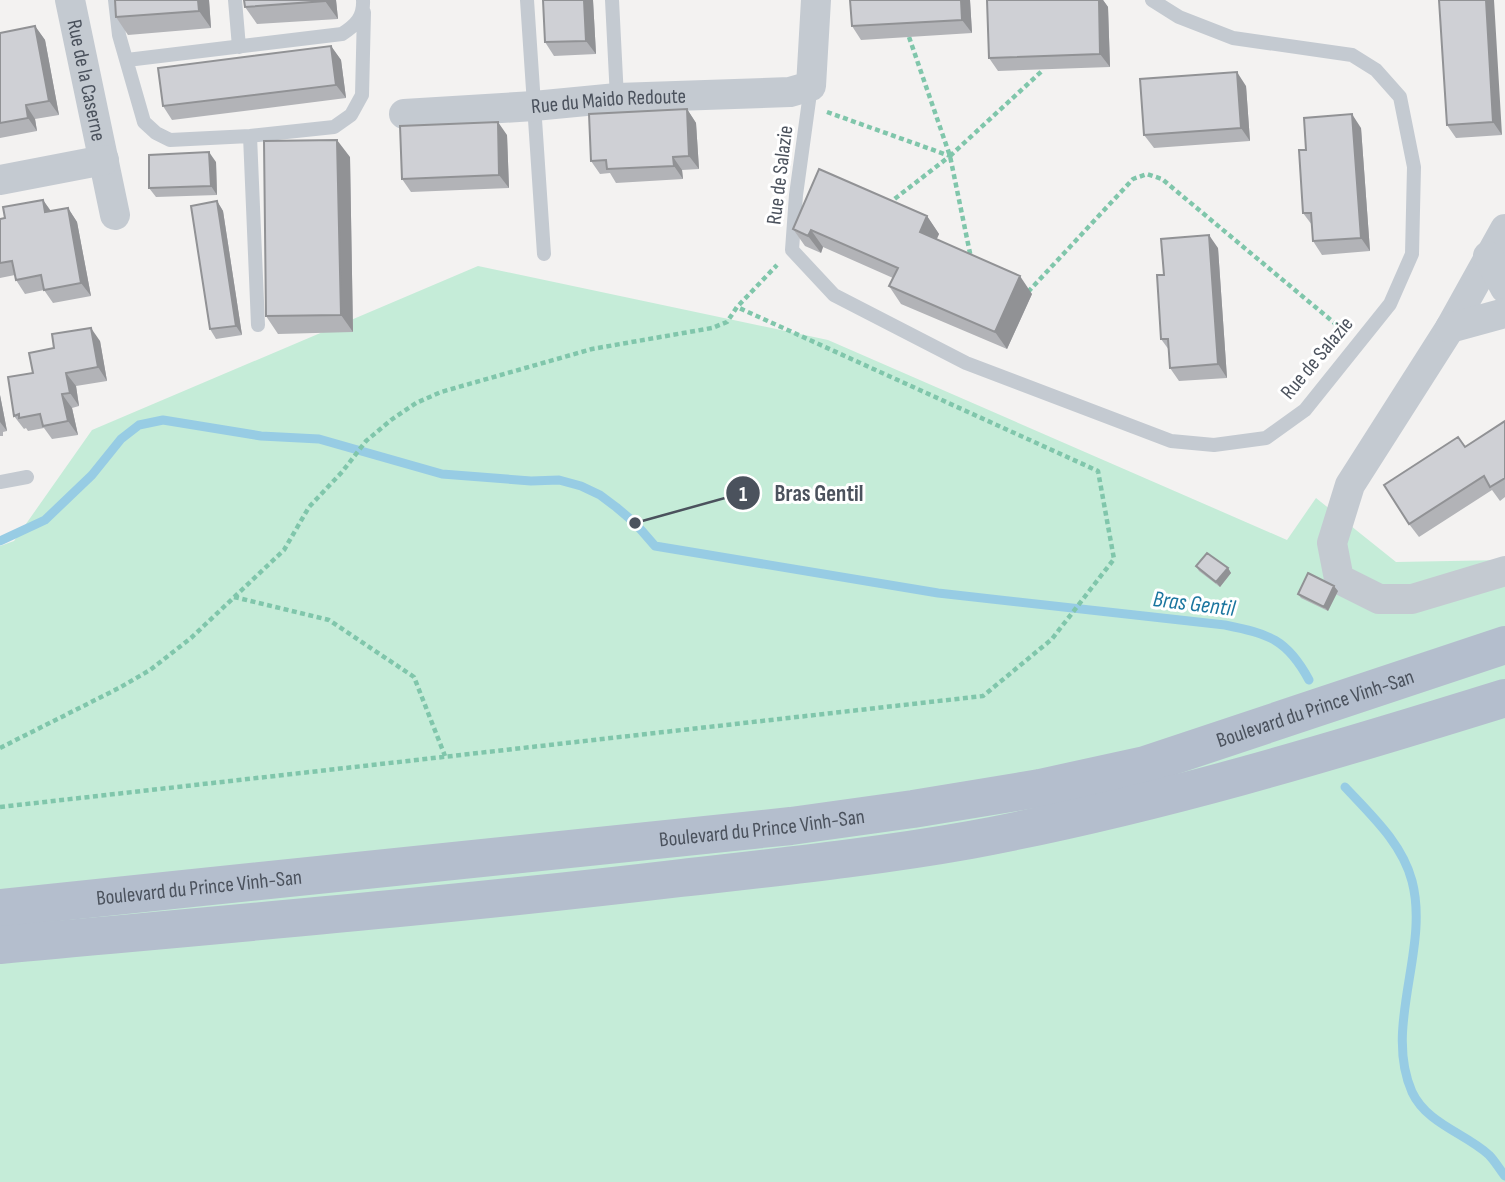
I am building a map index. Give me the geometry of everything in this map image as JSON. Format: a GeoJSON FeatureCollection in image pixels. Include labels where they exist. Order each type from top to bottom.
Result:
{"type":"FeatureCollection","features":[{"type":"Feature","properties":{"kind":"main road","name":"Boulevard du Prince Vinh-San"},"geometry":{"type":"LineString","coordinates":[[0,908],[791,826],[913,810],[1145,765],[1505,645]]}},
{"type":"Feature","properties":{"kind":"main road","name":"Boulevard du Prince Vinh-San"},"geometry":{"type":"LineString","coordinates":[[0,945],[519,898],[841,859],[967,840],[1098,814],[1236,779],[1505,698]]}},
{"type":"Feature","properties":{"kind":"street","name":"Rue de la Caserne"},"geometry":{"type":"LineString","coordinates":[[70,0],[115,215]]}},
{"type":"Feature","properties":{"kind":"street"},"geometry":{"type":"LineString","coordinates":[[811,96],[816,0]]}},
{"type":"Feature","properties":{"kind":"street","name":"Rue du Maido Redoute"},"geometry":{"type":"LineString","coordinates":[[404,114],[617,98],[790,92],[811,96]]}},
{"type":"Feature","properties":{"kind":"street","name":"Rue de la Caserne"},"geometry":{"type":"LineString","coordinates":[[0,180],[104,160]]}},
{"type":"Feature","properties":{"kind":"street"},"geometry":{"type":"LineString","coordinates":[[1505,229],[1450,328],[1350,485],[1332,543],[1339,579],[1380,599],[1412,599],[1505,571]]}},
{"type":"Feature","properties":{"kind":"street"},"geometry":{"type":"LineString","coordinates":[[1488,256],[1505,288]]}},
{"type":"Feature","properties":{"kind":"street"},"geometry":{"type":"LineString","coordinates":[[1450,328],[1505,313]]}},
{"type":"Feature","properties":{"kind":"lane"},"geometry":{"type":"LineString","coordinates":[[115,0],[119,35],[144,122],[156,133],[170,140],[334,127],[351,115],[362,95],[363,6]]}},
{"type":"Feature","properties":{"kind":"lane"},"geometry":{"type":"LineString","coordinates":[[236,0],[239,47]]}},
{"type":"Feature","properties":{"kind":"lane"},"geometry":{"type":"LineString","coordinates":[[527,0],[544,254]]}},
{"type":"Feature","properties":{"kind":"lane"},"geometry":{"type":"LineString","coordinates":[[612,0],[617,98]]}},
{"type":"Feature","properties":{"kind":"lane","name":"Rue de Salazie"},"geometry":{"type":"LineString","coordinates":[[811,96],[796,195],[792,250],[834,295],[966,363],[1171,441],[1214,444],[1266,438],[1305,410],[1390,304],[1412,254],[1414,167],[1400,97],[1376,70],[1352,55],[1233,38],[1179,17],[1152,0]]}},
{"type":"Feature","properties":{"kind":"lane"},"geometry":{"type":"LineString","coordinates":[[127,61],[342,34],[355,25],[363,6]]}},
{"type":"Feature","properties":{"kind":"lane"},"geometry":{"type":"LineString","coordinates":[[250,135],[258,325]]}},
{"type":"Feature","properties":{"kind":"lane"},"geometry":{"type":"LineString","coordinates":[[0,482],[27,477]]}},
{"type":"Feature","properties":{"kind":"path"},"geometry":{"type":"LineString","coordinates":[[909,37],[950,156],[973,268]]}},
{"type":"Feature","properties":{"kind":"path"},"geometry":{"type":"LineString","coordinates":[[882,208],[950,156],[1043,70]]}},
{"type":"Feature","properties":{"kind":"path"},"geometry":{"type":"LineString","coordinates":[[811,96],[950,156]]}},
{"type":"Feature","properties":{"kind":"path"},"geometry":{"type":"LineString","coordinates":[[1028,292],[1133,179],[1147,174],[1162,179],[1358,343]]}},
{"type":"Feature","properties":{"kind":"path"},"geometry":{"type":"LineString","coordinates":[[0,748],[119,688],[150,670],[191,638],[284,550],[309,507],[366,441],[408,408],[441,392],[592,349],[712,328],[727,322],[737,307],[792,250]]}},
{"type":"Feature","properties":{"kind":"path"},"geometry":{"type":"LineString","coordinates":[[0,807],[983,695],[1052,639],[1114,559],[1097,471],[737,307]]}},
{"type":"Feature","properties":{"kind":"path"},"geometry":{"type":"LineString","coordinates":[[234,597],[329,620],[414,677],[446,756]]}},
{"type":"Feature","properties":{"kind":"green space"},"geometry":{"type":"Polygon","coordinates":[[[478,266],[828,340],[1287,540],[1316,498],[1396,562],[1505,560],[1505,1182],[0,1182],[0,546],[14,541],[92,430],[478,266]]]}},
{"type":"Feature","properties":{"kind":"building"},"geometry":{"type":"Polygon","coordinates":[[[115,0],[198,0],[199,11],[116,17],[115,0]]]}},
{"type":"Feature","properties":{"kind":"building"},"geometry":{"type":"Polygon","coordinates":[[[244,0],[325,0],[325,1],[245,7],[244,0]]]}},
{"type":"Feature","properties":{"kind":"building"},"geometry":{"type":"Polygon","coordinates":[[[543,0],[584,0],[586,41],[545,42],[543,0]]]}},
{"type":"Feature","properties":{"kind":"building"},"geometry":{"type":"Polygon","coordinates":[[[850,0],[961,0],[962,20],[852,26],[850,0]]]}},
{"type":"Feature","properties":{"kind":"building"},"geometry":{"type":"Polygon","coordinates":[[[987,0],[1099,0],[1100,54],[989,58],[987,0]]]}},
{"type":"Feature","properties":{"kind":"building"},"geometry":{"type":"Polygon","coordinates":[[[1439,0],[1486,0],[1493,122],[1447,125],[1439,0]]]}},
{"type":"Feature","properties":{"kind":"building"},"geometry":{"type":"Polygon","coordinates":[[[35,26],[49,101],[26,105],[28,118],[0,123],[0,33],[35,26]]]}},
{"type":"Feature","properties":{"kind":"building"},"geometry":{"type":"Polygon","coordinates":[[[331,46],[336,85],[163,106],[158,68],[331,46]]]}},
{"type":"Feature","properties":{"kind":"building"},"geometry":{"type":"Polygon","coordinates":[[[1237,72],[1241,128],[1144,135],[1140,79],[1237,72]]]}},
{"type":"Feature","properties":{"kind":"building"},"geometry":{"type":"Polygon","coordinates":[[[687,109],[689,156],[673,157],[674,166],[607,169],[606,160],[591,161],[589,114],[687,109]]]}},
{"type":"Feature","properties":{"kind":"building"},"geometry":{"type":"Polygon","coordinates":[[[1352,114],[1361,238],[1313,241],[1311,213],[1303,213],[1299,150],[1306,150],[1304,118],[1352,114]]]}},
{"type":"Feature","properties":{"kind":"building"},"geometry":{"type":"Polygon","coordinates":[[[498,122],[499,175],[402,179],[400,126],[498,122]]]}},
{"type":"Feature","properties":{"kind":"building"},"geometry":{"type":"Polygon","coordinates":[[[337,140],[341,315],[266,316],[264,141],[337,140]]]}},
{"type":"Feature","properties":{"kind":"building"},"geometry":{"type":"Polygon","coordinates":[[[209,152],[211,186],[149,188],[149,155],[209,152]]]}},
{"type":"Feature","properties":{"kind":"building"},"geometry":{"type":"Polygon","coordinates":[[[819,169],[927,216],[920,232],[1020,276],[995,332],[889,286],[898,268],[811,230],[808,236],[793,229],[819,169]]]}},
{"type":"Feature","properties":{"kind":"building"},"geometry":{"type":"Polygon","coordinates":[[[43,200],[45,212],[68,208],[81,283],[44,290],[41,275],[16,280],[12,261],[0,263],[0,219],[5,218],[3,207],[43,200]]]}},
{"type":"Feature","properties":{"kind":"building"},"geometry":{"type":"Polygon","coordinates":[[[217,201],[236,326],[210,329],[191,206],[217,201]]]}},
{"type":"Feature","properties":{"kind":"building"},"geometry":{"type":"Polygon","coordinates":[[[1209,235],[1218,364],[1170,368],[1168,339],[1161,339],[1157,275],[1164,275],[1161,239],[1209,235]]]}},
{"type":"Feature","properties":{"kind":"building"},"geometry":{"type":"Polygon","coordinates":[[[91,328],[98,367],[66,373],[70,393],[62,394],[68,421],[43,426],[40,414],[19,418],[19,414],[14,416],[8,377],[33,373],[29,353],[54,348],[52,334],[91,328]]]}},
{"type":"Feature","properties":{"kind":"building"},"geometry":{"type":"Polygon","coordinates":[[[1505,421],[1505,478],[1490,487],[1484,476],[1409,524],[1384,485],[1458,437],[1465,447],[1505,421]]]}},
{"type":"Feature","properties":{"kind":"building"},"geometry":{"type":"Polygon","coordinates":[[[1207,553],[1228,568],[1216,582],[1196,566],[1207,553]]]}},
{"type":"Feature","properties":{"kind":"building"},"geometry":{"type":"Polygon","coordinates":[[[1308,573],[1334,586],[1324,607],[1298,594],[1308,573]]]}},
{"type":"Feature","properties":{"kind":"waterway","name":"Bras Gentil"},"geometry":{"type":"LineString","coordinates":[[0,541],[45,520],[92,475],[121,439],[139,425],[163,420],[261,436],[319,439],[442,474],[531,481],[559,480],[600,495],[635,523],[655,546],[938,593],[1240,628],[1275,640],[1293,655],[1309,680]]}},
{"type":"Feature","properties":{"kind":"waterway","name":"Bras Gentil"},"geometry":{"type":"LineString","coordinates":[[1345,787],[1393,842],[1412,881],[1416,933],[1402,1041],[1404,1067],[1412,1092],[1427,1112],[1489,1155],[1505,1176]]}},
{"type":"Feature","properties":{"kind":"place","name":"Bras Gentil"},"geometry":{"type":"Point","coordinates":[635,523]}}]}
